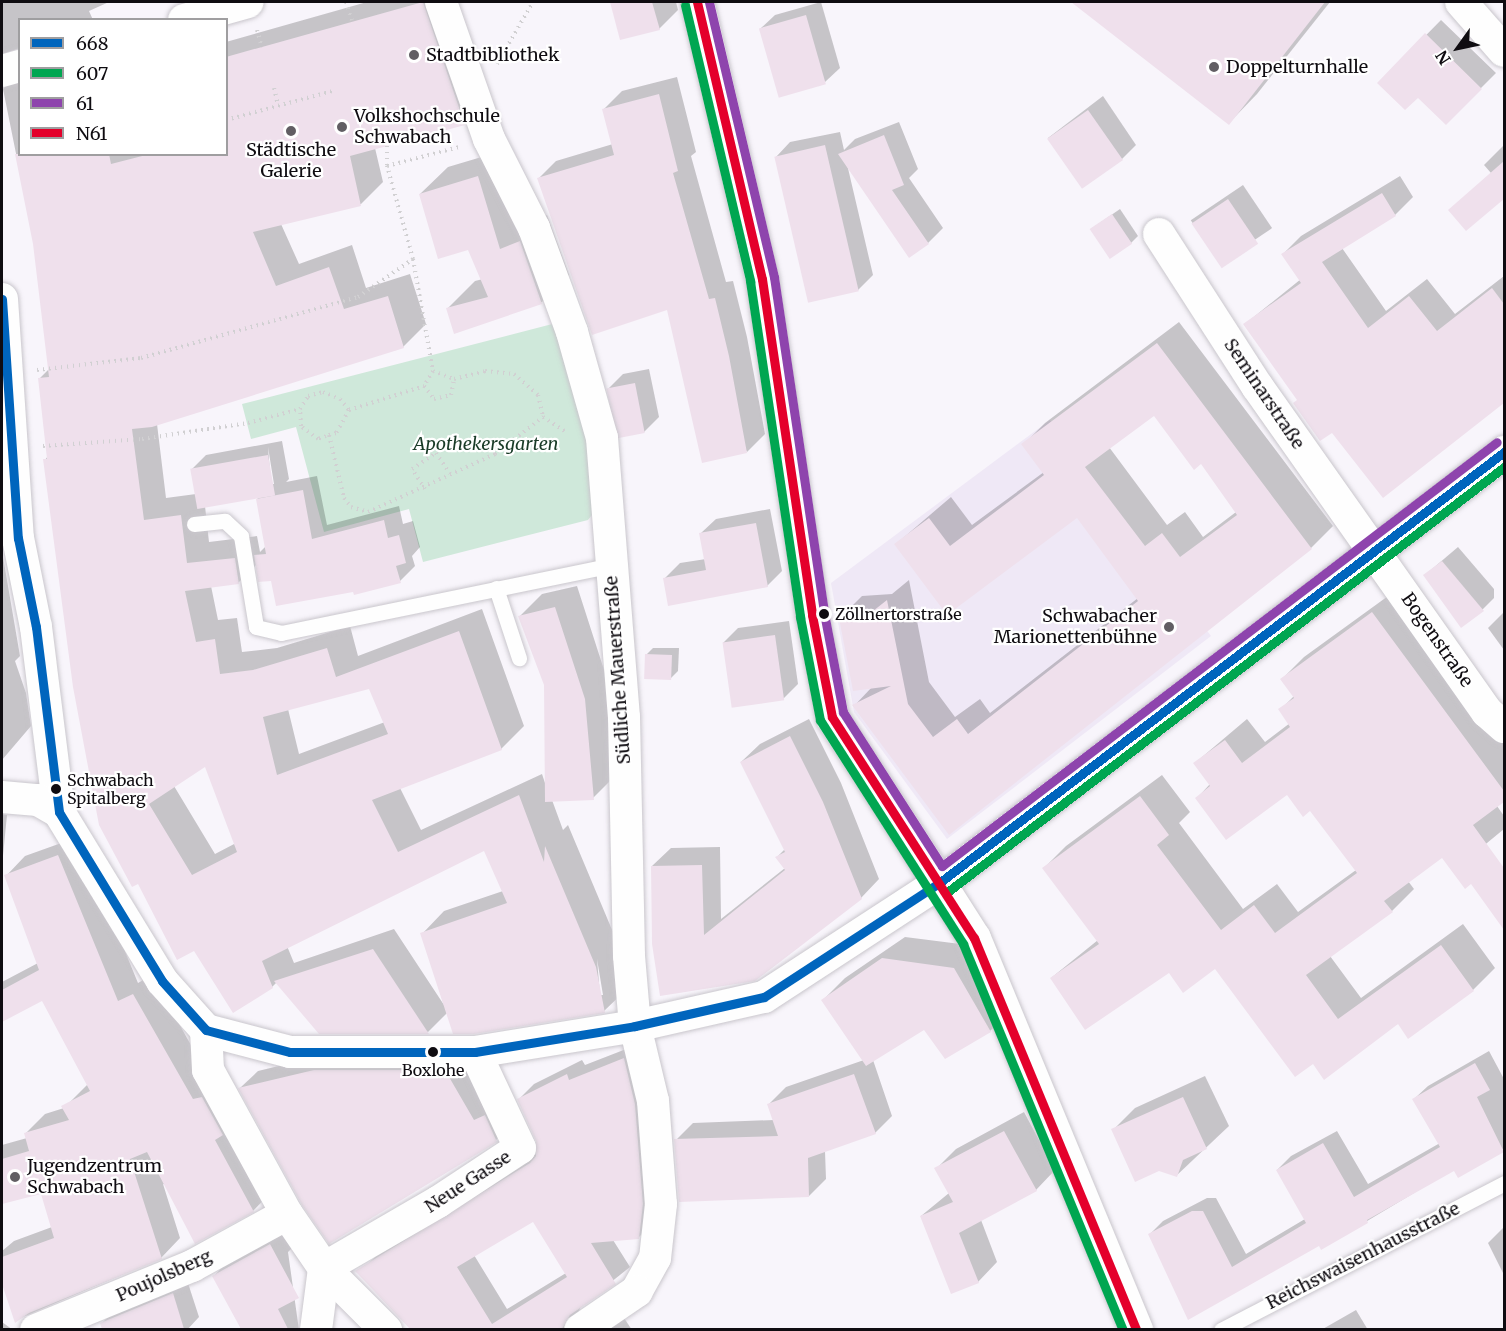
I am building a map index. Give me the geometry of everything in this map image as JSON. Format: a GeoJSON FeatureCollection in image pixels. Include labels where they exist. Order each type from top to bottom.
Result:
{"type":"FeatureCollection","features":[{"type":"Feature","properties":{"kind":"main road"},"geometry":{"type":"LineString","coordinates":[[697,2],[762,279],[812,615],[832,717],[974,938],[1136,1329]]}},
{"type":"Feature","properties":{"kind":"main road"},"geometry":{"type":"LineString","coordinates":[[939,883],[1504,452]]}},
{"type":"Feature","properties":{"kind":"street"},"geometry":{"type":"LineString","coordinates":[[191,18],[248,2]]}},
{"type":"Feature","properties":{"kind":"street","name":"Südliche Mauerstraße"},"geometry":{"type":"LineString","coordinates":[[441,2],[489,139],[534,228],[572,333],[587,436],[612,565],[624,717],[629,956],[635,1026],[653,1101],[661,1204],[655,1258],[637,1291],[580,1329]]}},
{"type":"Feature","properties":{"kind":"street"},"geometry":{"type":"LineString","coordinates":[[1461,2],[1504,51]]}},
{"type":"Feature","properties":{"kind":"street"},"geometry":{"type":"LineString","coordinates":[[2,71],[18,67]]}},
{"type":"Feature","properties":{"kind":"street","name":"Seminarstraße"},"geometry":{"type":"LineString","coordinates":[[1160,234],[1257,387],[1374,550]]}},
{"type":"Feature","properties":{"kind":"street"},"geometry":{"type":"LineString","coordinates":[[2,299],[9,373],[18,538],[36,627],[59,812],[162,981],[206,1030],[290,1052],[475,1052],[635,1026],[764,997],[939,883]]}},
{"type":"Feature","properties":{"kind":"street","name":"Bogenstraße"},"geometry":{"type":"LineString","coordinates":[[1374,550],[1487,712],[1504,727]]}},
{"type":"Feature","properties":{"kind":"street"},"geometry":{"type":"LineString","coordinates":[[2,797],[38,800],[59,812]]}},
{"type":"Feature","properties":{"kind":"street"},"geometry":{"type":"LineString","coordinates":[[206,1030],[208,1070],[287,1214],[324,1268],[386,1329]]}},
{"type":"Feature","properties":{"kind":"street","name":"Neue Gasse"},"geometry":{"type":"LineString","coordinates":[[324,1268],[438,1202],[520,1148],[475,1052]]}},
{"type":"Feature","properties":{"kind":"street","name":"Poujolsberg"},"geometry":{"type":"LineString","coordinates":[[36,1329],[192,1266],[287,1214]]}},
{"type":"Feature","properties":{"kind":"street"},"geometry":{"type":"LineString","coordinates":[[316,1329],[324,1268]]}},
{"type":"Feature","properties":{"kind":"lane"},"geometry":{"type":"LineString","coordinates":[[194,525],[225,520],[241,536],[256,627],[281,633],[612,565]]}},
{"type":"Feature","properties":{"kind":"lane"},"geometry":{"type":"LineString","coordinates":[[496,588],[519,658]]}},
{"type":"Feature","properties":{"kind":"lane","name":"Reichswaisenhausstraße"},"geometry":{"type":"LineString","coordinates":[[1221,1329],[1504,1183]]}},
{"type":"Feature","properties":{"kind":"path"},"geometry":{"type":"LineString","coordinates":[[346,2],[352,20]]}},
{"type":"Feature","properties":{"kind":"path"},"geometry":{"type":"LineString","coordinates":[[468,78],[495,69],[533,2]]}},
{"type":"Feature","properties":{"kind":"path"},"geometry":{"type":"LineString","coordinates":[[274,88],[278,106]]}},
{"type":"Feature","properties":{"kind":"path"},"geometry":{"type":"LineString","coordinates":[[228,119],[333,91]]}},
{"type":"Feature","properties":{"kind":"path"},"geometry":{"type":"LineString","coordinates":[[387,166],[489,139]]}},
{"type":"Feature","properties":{"kind":"path"},"geometry":{"type":"LineString","coordinates":[[349,410],[340,399],[323,392],[308,396],[300,409],[301,426],[318,439],[336,433],[349,410],[424,386],[433,371],[413,260],[387,166],[387,146]]}},
{"type":"Feature","properties":{"kind":"path"},"geometry":{"type":"LineString","coordinates":[[9,373],[141,358],[335,304],[358,297],[413,260]]}},
{"type":"Feature","properties":{"kind":"path"},"geometry":{"type":"LineString","coordinates":[[433,371],[454,379],[485,371],[514,374],[538,395],[543,417]]}},
{"type":"Feature","properties":{"kind":"path"},"geometry":{"type":"LineString","coordinates":[[424,386],[434,399],[451,395],[454,379]]}},
{"type":"Feature","properties":{"kind":"path"},"geometry":{"type":"LineString","coordinates":[[13,448],[142,439],[248,423],[300,409]]}},
{"type":"Feature","properties":{"kind":"path"},"geometry":{"type":"LineString","coordinates":[[543,417],[587,436]]}},
{"type":"Feature","properties":{"kind":"path"},"geometry":{"type":"LineString","coordinates":[[329,435],[344,498],[351,507],[368,512],[425,489],[450,474],[495,454],[543,417]]}},
{"type":"Feature","properties":{"kind":"path"},"geometry":{"type":"LineString","coordinates":[[425,489],[412,469],[436,453],[450,474]]}},
{"type":"Feature","properties":{"kind":"shaded area"},"geometry":{"type":"Polygon","coordinates":[[[1050,420],[1211,636],[947,839],[854,712],[831,583],[1050,420]]]}},
{"type":"Feature","properties":{"kind":"green space","name":"Apothekersgarten"},"geometry":{"type":"Polygon","coordinates":[[[560,322],[603,501],[588,520],[423,562],[409,509],[324,532],[296,427],[251,439],[242,404],[560,322]]]}},
{"type":"Feature","properties":{"kind":"building"},"geometry":{"type":"Polygon","coordinates":[[[423,2],[465,125],[350,156],[361,206],[253,232],[276,286],[329,267],[344,309],[388,296],[404,348],[152,427],[132,429],[144,520],[181,515],[187,563],[235,558],[239,584],[185,591],[196,642],[215,639],[220,674],[253,670],[327,648],[336,677],[459,631],[502,750],[372,800],[398,852],[519,795],[544,862],[545,846],[596,967],[605,1013],[474,1034],[453,1034],[420,933],[507,903],[484,851],[262,961],[273,988],[233,1013],[194,951],[177,960],[138,884],[132,887],[99,825],[73,687],[43,459],[47,459],[38,378],[49,377],[33,244],[15,154],[18,156],[109,156],[111,164],[142,156],[228,156],[228,56],[423,2]],[[369,689],[263,717],[277,775],[388,734],[369,689]],[[205,767],[149,804],[192,875],[237,852],[205,767]]]}},
{"type":"Feature","properties":{"kind":"building"},"geometry":{"type":"Polygon","coordinates":[[[610,2],[652,2],[660,30],[620,40],[610,2]]]}},
{"type":"Feature","properties":{"kind":"building","name":"Doppelturnhalle"},"geometry":{"type":"Polygon","coordinates":[[[1071,2],[1325,2],[1229,125],[1071,2]]]}},
{"type":"Feature","properties":{"kind":"building"},"geometry":{"type":"Polygon","coordinates":[[[806,15],[826,84],[779,98],[759,29],[806,15]]]}},
{"type":"Feature","properties":{"kind":"building"},"geometry":{"type":"Polygon","coordinates":[[[1425,33],[1482,89],[1446,125],[1418,98],[1405,110],[1377,83],[1425,33]]]}},
{"type":"Feature","properties":{"kind":"building"},"geometry":{"type":"Polygon","coordinates":[[[659,94],[678,171],[673,173],[709,299],[715,298],[729,356],[747,453],[702,463],[667,310],[592,335],[537,178],[614,155],[602,109],[659,94]]]}},
{"type":"Feature","properties":{"kind":"building"},"geometry":{"type":"Polygon","coordinates":[[[1088,110],[1123,160],[1082,189],[1047,139],[1088,110]]]}},
{"type":"Feature","properties":{"kind":"building"},"geometry":{"type":"Polygon","coordinates":[[[884,135],[904,185],[892,190],[929,244],[909,258],[838,154],[884,135]]]}},
{"type":"Feature","properties":{"kind":"building"},"geometry":{"type":"Polygon","coordinates":[[[825,145],[859,291],[808,303],[774,157],[825,145]]]}},
{"type":"Feature","properties":{"kind":"building"},"geometry":{"type":"Polygon","coordinates":[[[1504,161],[1504,199],[1466,231],[1448,210],[1504,161]]]}},
{"type":"Feature","properties":{"kind":"building"},"geometry":{"type":"Polygon","coordinates":[[[478,176],[500,249],[520,241],[542,304],[454,334],[446,308],[488,297],[468,250],[438,259],[419,194],[478,176]]]}},
{"type":"Feature","properties":{"kind":"building"},"geometry":{"type":"Polygon","coordinates":[[[1382,193],[1396,216],[1322,262],[1368,328],[1409,296],[1437,331],[1492,288],[1504,304],[1504,403],[1383,498],[1332,433],[1320,441],[1293,403],[1297,400],[1243,324],[1301,283],[1281,254],[1382,193]]]}},
{"type":"Feature","properties":{"kind":"building"},"geometry":{"type":"Polygon","coordinates":[[[1228,199],[1258,244],[1222,268],[1192,224],[1228,199]]]}},
{"type":"Feature","properties":{"kind":"building"},"geometry":{"type":"Polygon","coordinates":[[[1112,214],[1132,244],[1110,259],[1090,229],[1112,214]]]}},
{"type":"Feature","properties":{"kind":"building"},"geometry":{"type":"Polygon","coordinates":[[[1157,343],[1312,549],[949,835],[852,705],[891,686],[853,691],[839,618],[868,615],[887,600],[908,704],[933,737],[957,719],[968,734],[1138,601],[1077,518],[947,615],[894,544],[929,518],[950,546],[1044,475],[1021,444],[1157,343]],[[1154,416],[1085,467],[1145,546],[1162,533],[1180,557],[1237,515],[1201,464],[1194,470],[1154,416]]]}},
{"type":"Feature","properties":{"kind":"building"},"geometry":{"type":"Polygon","coordinates":[[[635,383],[645,433],[616,439],[607,389],[635,383]]]}},
{"type":"Feature","properties":{"kind":"building"},"geometry":{"type":"Polygon","coordinates":[[[268,455],[275,495],[197,509],[190,469],[268,455]]]}},
{"type":"Feature","properties":{"kind":"building"},"geometry":{"type":"Polygon","coordinates":[[[303,490],[312,539],[384,520],[388,538],[399,535],[406,563],[396,566],[401,583],[354,595],[353,592],[276,606],[271,581],[258,582],[254,555],[266,554],[256,499],[303,490]]]}},
{"type":"Feature","properties":{"kind":"building"},"geometry":{"type":"Polygon","coordinates":[[[756,523],[768,587],[668,606],[663,578],[706,570],[699,533],[756,523]]]}},
{"type":"Feature","properties":{"kind":"building"},"geometry":{"type":"Polygon","coordinates":[[[1442,561],[1484,611],[1461,628],[1423,575],[1442,561]]]}},
{"type":"Feature","properties":{"kind":"building"},"geometry":{"type":"Polygon","coordinates":[[[555,607],[585,699],[594,800],[545,802],[544,685],[518,616],[555,607]]]}},
{"type":"Feature","properties":{"kind":"building"},"geometry":{"type":"Polygon","coordinates":[[[1372,612],[1504,791],[1504,802],[1473,825],[1504,868],[1504,930],[1471,884],[1465,889],[1442,858],[1384,901],[1393,912],[1306,975],[1338,1019],[1441,945],[1474,991],[1408,1039],[1398,1024],[1324,1080],[1313,1064],[1295,1077],[1215,969],[1183,993],[1169,973],[1085,1030],[1050,978],[1099,944],[1042,868],[1140,796],[1169,835],[1157,845],[1221,930],[1254,905],[1275,933],[1357,873],[1310,811],[1303,817],[1287,795],[1226,840],[1195,798],[1210,786],[1193,763],[1225,740],[1242,763],[1290,727],[1278,709],[1294,698],[1280,679],[1372,612]]]}},
{"type":"Feature","properties":{"kind":"building"},"geometry":{"type":"Polygon","coordinates":[[[775,635],[784,700],[732,708],[723,642],[775,635]]]}},
{"type":"Feature","properties":{"kind":"building"},"geometry":{"type":"Polygon","coordinates":[[[645,654],[672,655],[671,680],[644,679],[645,654]]]}},
{"type":"Feature","properties":{"kind":"building"},"geometry":{"type":"Polygon","coordinates":[[[790,736],[823,802],[862,899],[755,981],[660,996],[652,944],[651,866],[702,865],[704,935],[785,870],[775,857],[785,852],[740,762],[790,736]]]}},
{"type":"Feature","properties":{"kind":"building"},"geometry":{"type":"Polygon","coordinates":[[[58,855],[118,1001],[133,994],[193,1099],[202,1097],[223,1135],[215,1140],[254,1212],[195,1244],[147,1152],[130,1159],[162,1259],[29,1313],[15,1323],[2,1284],[2,1257],[54,1238],[41,1194],[2,1204],[2,1159],[29,1151],[24,1133],[69,1120],[61,1106],[90,1091],[42,1001],[2,1022],[2,990],[39,970],[4,875],[58,855]]]}},
{"type":"Feature","properties":{"kind":"building"},"geometry":{"type":"Polygon","coordinates":[[[373,949],[429,1034],[319,1034],[274,981],[373,949]]]}},
{"type":"Feature","properties":{"kind":"building"},"geometry":{"type":"Polygon","coordinates":[[[882,958],[954,968],[991,1032],[945,1059],[924,1030],[866,1066],[821,1000],[882,958]]]}},
{"type":"Feature","properties":{"kind":"building"},"geometry":{"type":"Polygon","coordinates":[[[624,1058],[635,1104],[643,1204],[639,1239],[591,1243],[616,1284],[570,1315],[562,1329],[410,1329],[355,1271],[530,1163],[536,1156],[536,1141],[517,1099],[567,1074],[569,1080],[624,1058]],[[533,1222],[457,1267],[492,1324],[567,1277],[533,1222]]]}},
{"type":"Feature","properties":{"kind":"building"},"geometry":{"type":"Polygon","coordinates":[[[1475,1063],[1490,1090],[1477,1097],[1504,1152],[1458,1178],[1454,1171],[1367,1220],[1368,1223],[1321,1250],[1319,1246],[1188,1320],[1148,1234],[1192,1211],[1203,1211],[1232,1267],[1306,1223],[1276,1170],[1323,1143],[1354,1197],[1440,1147],[1412,1099],[1475,1063]]]}},
{"type":"Feature","properties":{"kind":"building"},"geometry":{"type":"Polygon","coordinates":[[[314,1070],[445,1070],[474,1120],[485,1115],[497,1142],[329,1244],[302,1205],[238,1088],[314,1070]]]}},
{"type":"Feature","properties":{"kind":"building"},"geometry":{"type":"Polygon","coordinates":[[[854,1074],[876,1134],[808,1158],[809,1197],[679,1202],[674,1139],[778,1136],[767,1104],[854,1074]]]}},
{"type":"Feature","properties":{"kind":"building"},"geometry":{"type":"Polygon","coordinates":[[[1183,1097],[1207,1149],[1183,1160],[1177,1177],[1159,1171],[1135,1182],[1111,1129],[1183,1097]]]}},
{"type":"Feature","properties":{"kind":"building"},"geometry":{"type":"Polygon","coordinates":[[[1004,1131],[1037,1191],[959,1233],[979,1283],[951,1294],[920,1216],[953,1202],[934,1168],[1004,1131]]]}},
{"type":"Feature","properties":{"kind":"building"},"geometry":{"type":"Polygon","coordinates":[[[270,1244],[299,1298],[278,1309],[288,1329],[241,1329],[212,1276],[270,1244]]]}},
{"type":"Feature","properties":{"kind":"building"},"geometry":{"type":"Polygon","coordinates":[[[173,1293],[184,1329],[102,1329],[100,1323],[173,1293]]]}},
{"type":"Feature","properties":{"kind":"transit line","name":"N61"},"geometry":{"type":"LineString","coordinates":[[697,2],[762,279],[812,615],[832,717],[974,938],[1136,1330]]}},
{"type":"Feature","properties":{"kind":"transit line","name":"61"},"geometry":{"type":"LineString","coordinates":[[709,2],[774,277],[824,613],[843,712],[942,866],[1497,442]]}},
{"type":"Feature","properties":{"kind":"transit line","name":"607"},"geometry":{"type":"LineString","coordinates":[[685,5],[750,281],[800,617],[820,720],[963,944],[1123,1330]]}},
{"type":"Feature","properties":{"kind":"transit line","name":"668"},"geometry":{"type":"LineString","coordinates":[[2,299],[18,538],[36,627],[59,812],[162,981],[206,1030]]}},
{"type":"Feature","properties":{"kind":"transit line","name":"668"},"geometry":{"type":"LineString","coordinates":[[206,1030],[290,1052],[475,1052],[635,1026],[764,997],[939,883],[1504,452]]}},
{"type":"Feature","properties":{"kind":"transit line","name":"607"},"geometry":{"type":"LineString","coordinates":[[946,893],[1504,467]]}},
{"type":"Feature","properties":{"kind":"place","name":"Stadtbibliothek"},"geometry":{"type":"Point","coordinates":[414,55]}},
{"type":"Feature","properties":{"kind":"place","name":"Doppelturnhalle"},"geometry":{"type":"Point","coordinates":[1214,67]}},
{"type":"Feature","properties":{"kind":"place","name":"Volkshochschule Schwabach"},"geometry":{"type":"Point","coordinates":[342,127]}},
{"type":"Feature","properties":{"kind":"place","name":"Städtische Galerie"},"geometry":{"type":"Point","coordinates":[291,131]}},
{"type":"Feature","properties":{"kind":"place","name":"Zöllnertorstraße"},"geometry":{"type":"Point","coordinates":[824,614]}},
{"type":"Feature","properties":{"kind":"place","name":"Schwabacher Marionettenbühne"},"geometry":{"type":"Point","coordinates":[1169,627]}},
{"type":"Feature","properties":{"kind":"place","name":"Schwabach Spitalberg"},"geometry":{"type":"Point","coordinates":[56,789]}},
{"type":"Feature","properties":{"kind":"place","name":"Boxlohe"},"geometry":{"type":"Point","coordinates":[433,1052]}},
{"type":"Feature","properties":{"kind":"place","name":"Jugendzentrum Schwabach"},"geometry":{"type":"Point","coordinates":[15,1177]}}]}
